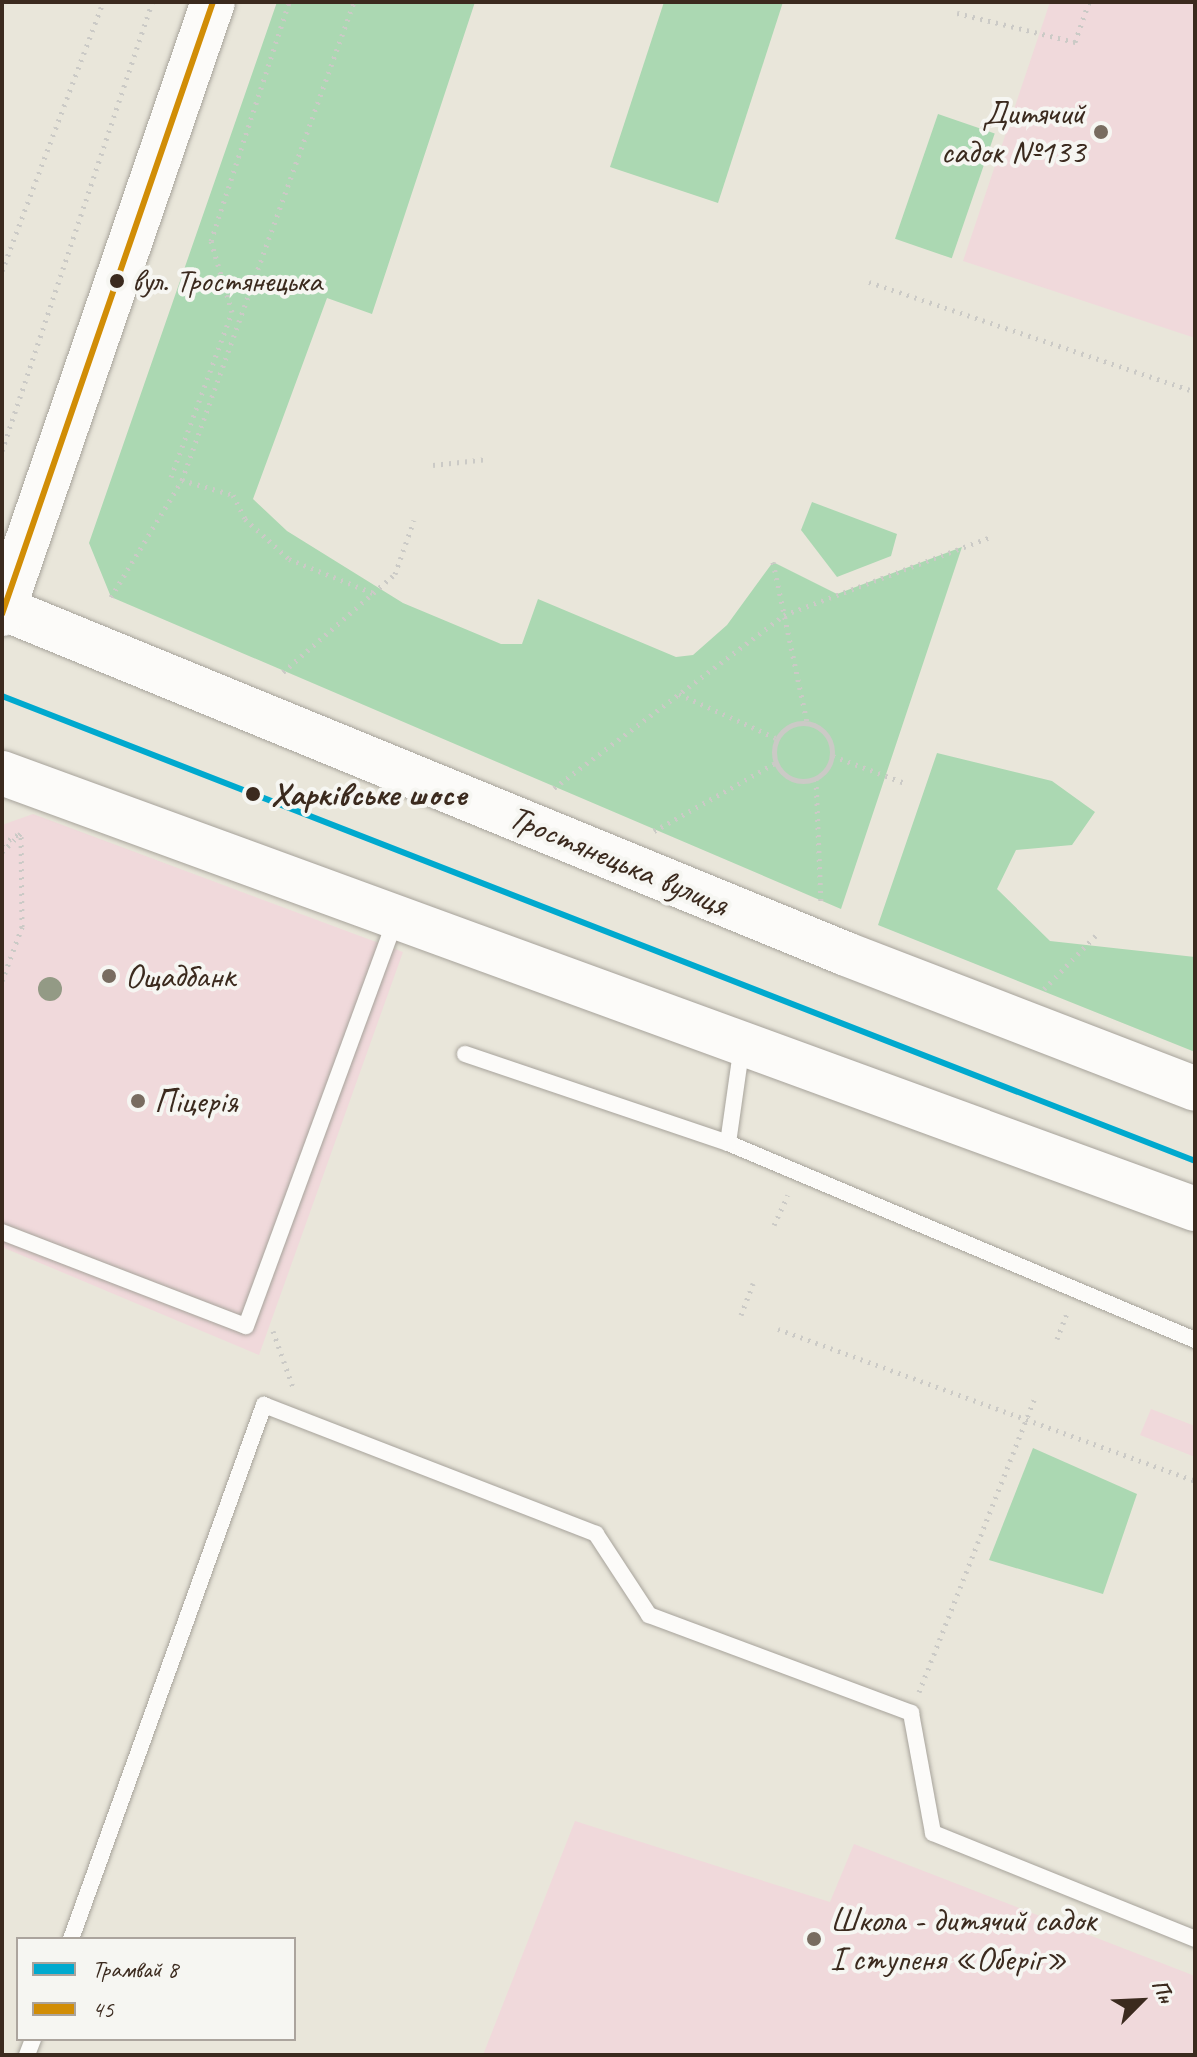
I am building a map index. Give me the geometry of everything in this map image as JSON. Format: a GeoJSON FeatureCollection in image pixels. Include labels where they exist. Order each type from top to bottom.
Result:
{"type":"FeatureCollection","features":[{"type":"Feature","properties":{"kind":"street"},"geometry":{"type":"LineString","coordinates":[[3,610],[213,2]]}},
{"type":"Feature","properties":{"kind":"street","name":"Тростянецька вулиця"},"geometry":{"type":"LineString","coordinates":[[3,610],[846,954],[1195,1089]]}},
{"type":"Feature","properties":{"kind":"street"},"geometry":{"type":"LineString","coordinates":[[2,773],[395,922],[742,1040],[1195,1209]]}},
{"type":"Feature","properties":{"kind":"lane"},"geometry":{"type":"LineString","coordinates":[[2,1232],[246,1326],[395,922]]}},
{"type":"Feature","properties":{"kind":"lane"},"geometry":{"type":"LineString","coordinates":[[728,1143],[742,1040]]}},
{"type":"Feature","properties":{"kind":"lane"},"geometry":{"type":"LineString","coordinates":[[465,1054],[728,1143],[1195,1340]]}},
{"type":"Feature","properties":{"kind":"lane"},"geometry":{"type":"LineString","coordinates":[[72,1937],[264,1405],[596,1534],[649,1615],[911,1713],[933,1833],[1195,1939]]}},
{"type":"Feature","properties":{"kind":"path"},"geometry":{"type":"LineString","coordinates":[[2,271],[103,2]]}},
{"type":"Feature","properties":{"kind":"path"},"geometry":{"type":"LineString","coordinates":[[2,451],[152,2]]}},
{"type":"Feature","properties":{"kind":"path"},"geometry":{"type":"LineString","coordinates":[[171,477],[232,312],[211,241],[289,2]]}},
{"type":"Feature","properties":{"kind":"path"},"geometry":{"type":"LineString","coordinates":[[111,597],[182,480],[354,2]]}},
{"type":"Feature","properties":{"kind":"path"},"geometry":{"type":"LineString","coordinates":[[957,13],[1075,42],[1089,2]]}},
{"type":"Feature","properties":{"kind":"path"},"geometry":{"type":"LineString","coordinates":[[869,282],[1195,392]]}},
{"type":"Feature","properties":{"kind":"path"},"geometry":{"type":"LineString","coordinates":[[433,465],[488,459]]}},
{"type":"Feature","properties":{"kind":"path"},"geometry":{"type":"LineString","coordinates":[[182,480],[233,495],[245,519],[289,559],[373,593]]}},
{"type":"Feature","properties":{"kind":"path"},"geometry":{"type":"LineString","coordinates":[[283,672],[395,574],[414,520]]}},
{"type":"Feature","properties":{"kind":"path"},"geometry":{"type":"LineString","coordinates":[[554,788],[784,615],[990,537]]}},
{"type":"Feature","properties":{"kind":"path"},"geometry":{"type":"LineString","coordinates":[[773,562],[807,722],[827,735],[833,756]]}},
{"type":"Feature","properties":{"kind":"path"},"geometry":{"type":"LineString","coordinates":[[678,694],[776,738]]}},
{"type":"Feature","properties":{"kind":"path"},"geometry":{"type":"LineString","coordinates":[[776,738],[807,722]]}},
{"type":"Feature","properties":{"kind":"path"},"geometry":{"type":"LineString","coordinates":[[776,738],[775,763],[792,780],[816,779]]}},
{"type":"Feature","properties":{"kind":"path"},"geometry":{"type":"LineString","coordinates":[[821,901],[816,779],[833,756]]}},
{"type":"Feature","properties":{"kind":"path"},"geometry":{"type":"LineString","coordinates":[[833,756],[905,783]]}},
{"type":"Feature","properties":{"kind":"path"},"geometry":{"type":"LineString","coordinates":[[654,831],[775,763]]}},
{"type":"Feature","properties":{"kind":"path"},"geometry":{"type":"LineString","coordinates":[[2,844],[21,833]]}},
{"type":"Feature","properties":{"kind":"path"},"geometry":{"type":"LineString","coordinates":[[2,852],[21,833]]}},
{"type":"Feature","properties":{"kind":"path"},"geometry":{"type":"LineString","coordinates":[[2,981],[22,927],[21,833]]}},
{"type":"Feature","properties":{"kind":"path"},"geometry":{"type":"LineString","coordinates":[[1042,991],[1099,932]]}},
{"type":"Feature","properties":{"kind":"path"},"geometry":{"type":"LineString","coordinates":[[741,1315],[753,1283]]}},
{"type":"Feature","properties":{"kind":"path"},"geometry":{"type":"LineString","coordinates":[[258,1292],[306,1421]]}},
{"type":"Feature","properties":{"kind":"path"},"geometry":{"type":"LineString","coordinates":[[778,1329],[1195,1481]]}},
{"type":"Feature","properties":{"kind":"path"},"geometry":{"type":"LineString","coordinates":[[911,1713],[1036,1395]]}},
{"type":"Feature","properties":{"kind":"shaded area","name":"Дитячий садок №133"},"geometry":{"type":"Polygon","coordinates":[[[1050,2],[1195,2],[1195,338],[963,261],[1050,2]]]}},
{"type":"Feature","properties":{"kind":"shaded area"},"geometry":{"type":"Polygon","coordinates":[[[33,814],[403,952],[259,1355],[2,1247],[2,825],[33,814]]]}},
{"type":"Feature","properties":{"kind":"shaded area"},"geometry":{"type":"Polygon","coordinates":[[[1151,1409],[1195,1426],[1195,1457],[1140,1435],[1151,1409]]]}},
{"type":"Feature","properties":{"kind":"shaded area","name":"Школа - дитячий садок І ступеня «Оберіг»"},"geometry":{"type":"Polygon","coordinates":[[[575,1821],[830,1902],[854,1844],[1195,1976],[1195,2055],[483,2055],[575,1821]]]}},
{"type":"Feature","properties":{"kind":"green space"},"geometry":{"type":"Polygon","coordinates":[[[277,2],[475,2],[372,314],[327,298],[253,499],[287,531],[403,603],[501,644],[522,644],[538,599],[676,657],[693,655],[727,625],[773,562],[837,594],[962,547],[841,909],[111,597],[89,543],[277,2]]]}},
{"type":"Feature","properties":{"kind":"green space"},"geometry":{"type":"Polygon","coordinates":[[[664,2],[783,2],[718,203],[610,167],[664,2]]]}},
{"type":"Feature","properties":{"kind":"green space"},"geometry":{"type":"Polygon","coordinates":[[[938,114],[995,134],[952,258],[895,239],[938,114]]]}},
{"type":"Feature","properties":{"kind":"green space"},"geometry":{"type":"Polygon","coordinates":[[[812,502],[897,534],[891,556],[837,577],[801,530],[812,502]]]}},
{"type":"Feature","properties":{"kind":"green space"},"geometry":{"type":"Polygon","coordinates":[[[937,753],[1052,781],[1095,812],[1072,845],[1016,850],[997,889],[1050,941],[1195,957],[1195,1052],[878,925],[937,753]]]}},
{"type":"Feature","properties":{"kind":"green space"},"geometry":{"type":"Polygon","coordinates":[[[1033,1448],[1137,1494],[1103,1594],[989,1560],[1033,1448]]]}},
{"type":"Feature","properties":{"kind":"tram line","name":"8"},"geometry":{"type":"LineString","coordinates":[[2,696],[1195,1161]]}},
{"type":"Feature","properties":{"kind":"transit line","name":"45"},"geometry":{"type":"LineString","coordinates":[[2,614],[213,2]]}},
{"type":"Feature","properties":{"kind":"place","name":"Дитячий садок №133"},"geometry":{"type":"Point","coordinates":[1101,132]}},
{"type":"Feature","properties":{"kind":"place","name":"вул. Тростянецька"},"geometry":{"type":"Point","coordinates":[117,281]}},
{"type":"Feature","properties":{"kind":"place","name":"Харківське шосе"},"geometry":{"type":"Point","coordinates":[253,794]}},
{"type":"Feature","properties":{"kind":"place","name":"Ощадбанк"},"geometry":{"type":"Point","coordinates":[109,976]}},
{"type":"Feature","properties":{"kind":"place","name":"Піцерія"},"geometry":{"type":"Point","coordinates":[138,1101]}},
{"type":"Feature","properties":{"kind":"place","name":"Школа - дитячий садок І ступеня «Оберіг»"},"geometry":{"type":"Point","coordinates":[814,1939]}}]}
